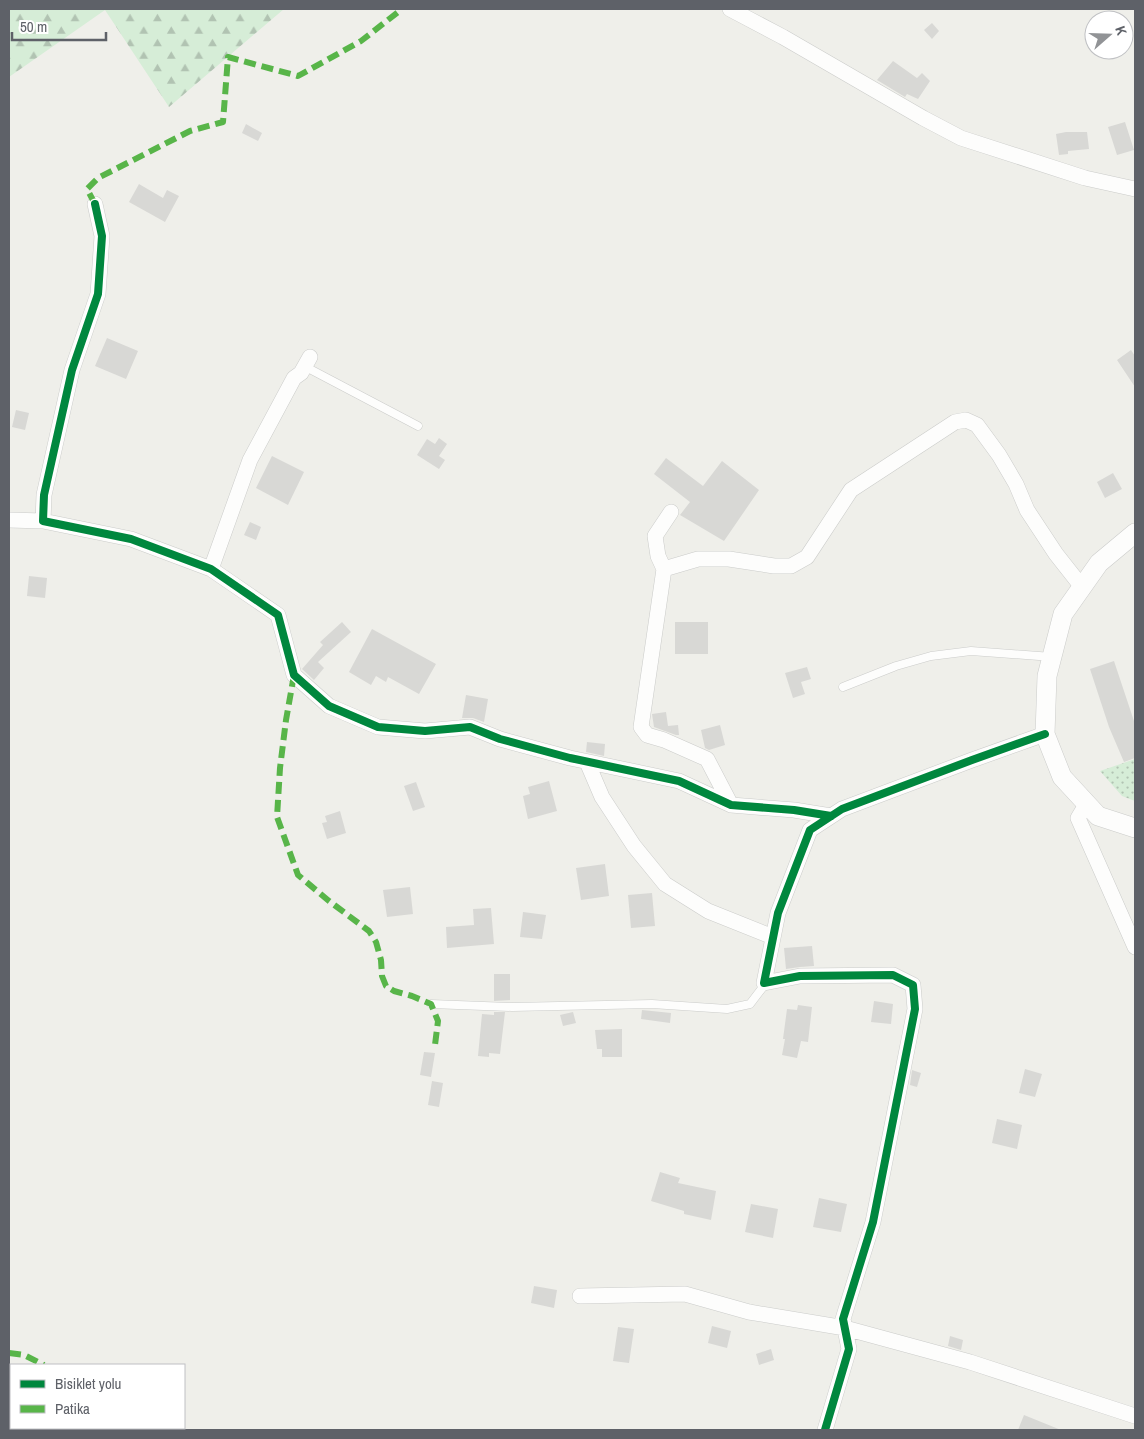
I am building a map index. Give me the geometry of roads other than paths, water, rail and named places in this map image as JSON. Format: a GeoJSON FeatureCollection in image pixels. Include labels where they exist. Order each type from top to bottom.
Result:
{"type":"FeatureCollection","features":[{"type":"Feature","properties":{"kind":"street"},"geometry":{"type":"LineString","coordinates":[[730,9],[961,138],[1085,178],[1135,189]]}},
{"type":"Feature","properties":{"kind":"street"},"geometry":{"type":"LineString","coordinates":[[43,521],[44,495],[72,370],[98,294],[102,236],[95,204]]}},
{"type":"Feature","properties":{"kind":"street"},"geometry":{"type":"LineString","coordinates":[[211,569],[250,460],[294,378],[300,373],[307,362]]}},
{"type":"Feature","properties":{"kind":"street"},"geometry":{"type":"LineString","coordinates":[[664,569],[698,559],[791,566],[807,557],[851,490],[955,422],[966,420],[977,425],[999,455],[1016,484],[1028,510],[1056,554],[1082,586]]}},
{"type":"Feature","properties":{"kind":"street"},"geometry":{"type":"LineString","coordinates":[[671,512],[655,536],[658,556],[664,569],[641,727],[648,736],[664,740],[707,758],[731,805]]}},
{"type":"Feature","properties":{"kind":"street"},"geometry":{"type":"LineString","coordinates":[[9,520],[43,521],[131,539],[211,569],[278,615],[294,675],[329,706],[378,727],[425,730],[470,727],[500,739],[587,762],[679,781],[731,805],[794,810],[832,816]]}},
{"type":"Feature","properties":{"kind":"street"},"geometry":{"type":"LineString","coordinates":[[1135,533],[1099,563],[1063,614],[1047,676],[1045,734],[1062,777],[1098,816],[1135,828]]}},
{"type":"Feature","properties":{"kind":"street"},"geometry":{"type":"LineString","coordinates":[[825,1430],[849,1349],[843,1319],[873,1222],[914,1009],[913,985],[893,975],[800,976],[764,983],[778,913],[810,830],[842,809],[1045,734]]}},
{"type":"Feature","properties":{"kind":"street"},"geometry":{"type":"LineString","coordinates":[[587,762],[602,797],[634,846],[666,884],[708,911],[773,937]]}},
{"type":"Feature","properties":{"kind":"street"},"geometry":{"type":"LineString","coordinates":[[1087,803],[1078,818],[1135,946]]}},
{"type":"Feature","properties":{"kind":"street"},"geometry":{"type":"LineString","coordinates":[[580,1296],[685,1294],[749,1312],[845,1328],[970,1362],[1135,1416]]}},
{"type":"Feature","properties":{"kind":"lane"},"geometry":{"type":"LineString","coordinates":[[307,362],[418,426]]}},
{"type":"Feature","properties":{"kind":"lane"},"geometry":{"type":"LineString","coordinates":[[844,687],[896,666],[931,656],[971,651],[1052,657]]}},
{"type":"Feature","properties":{"kind":"lane"},"geometry":{"type":"LineString","coordinates":[[431,1004],[512,1007],[652,1004],[727,1009],[750,1004],[764,983]]}}]}
